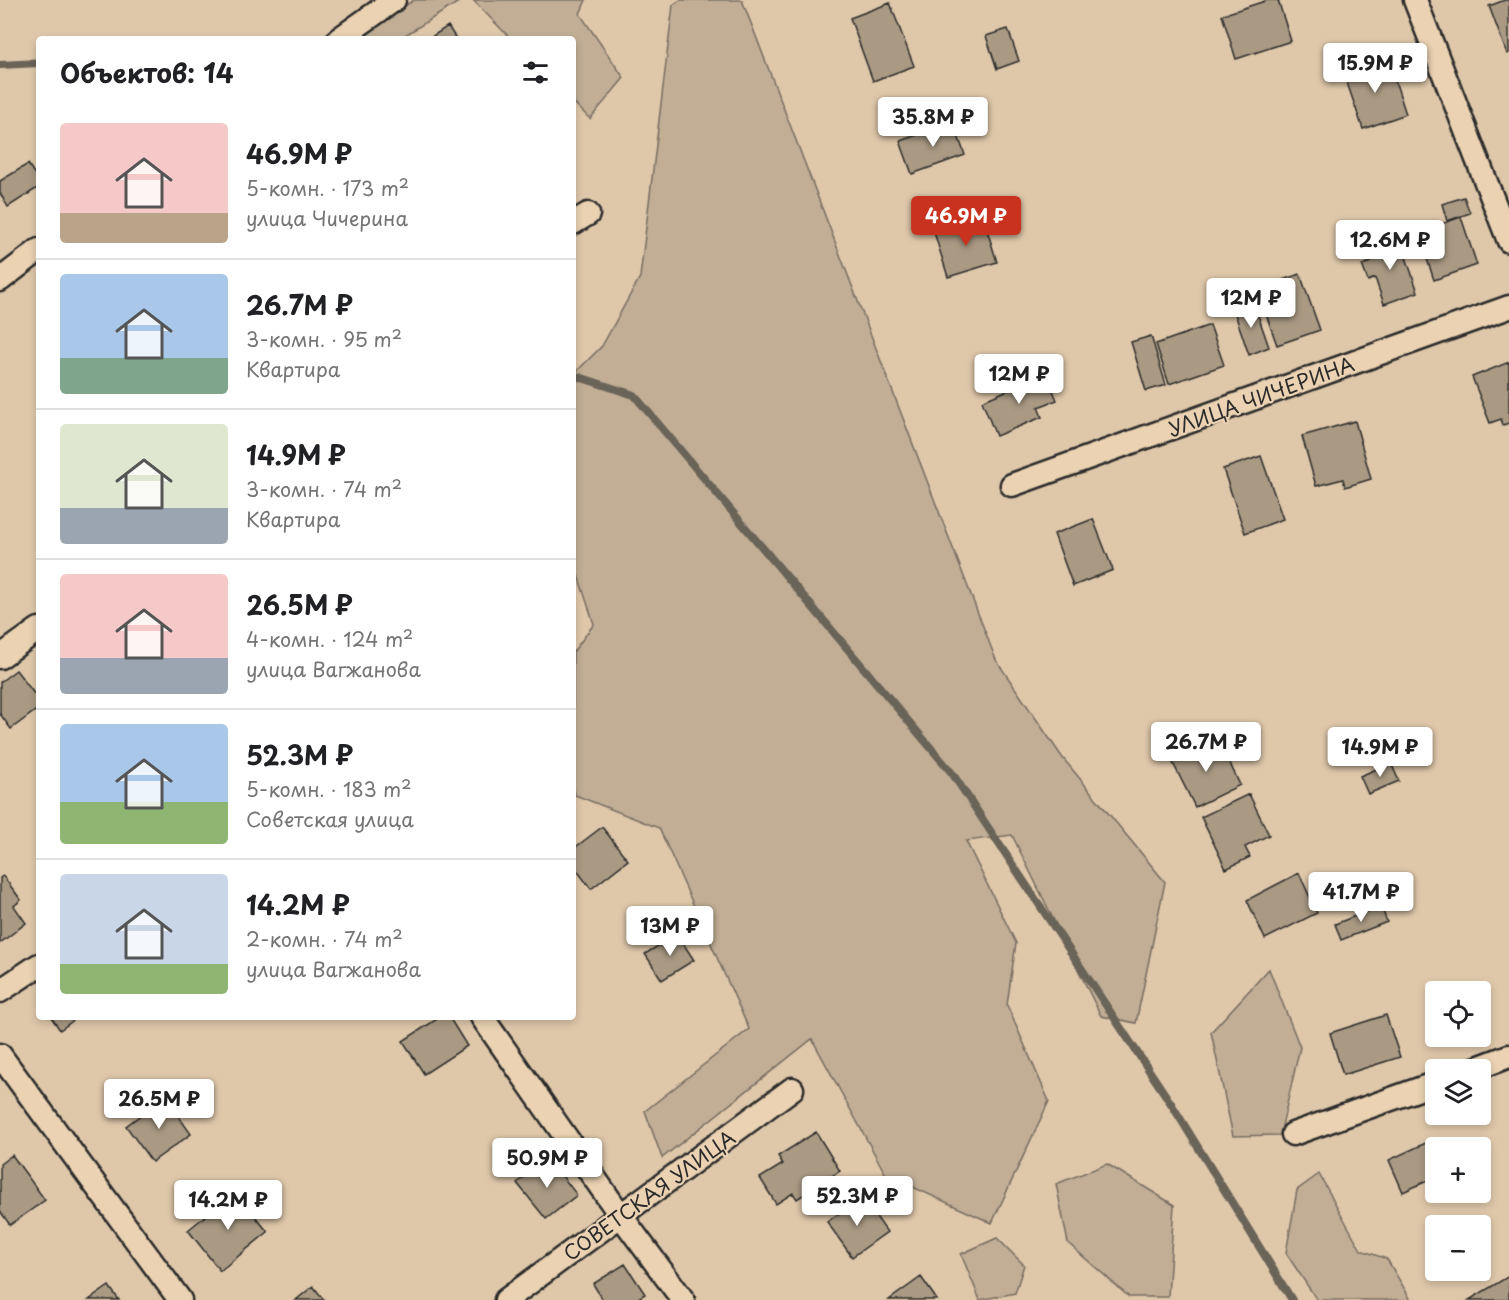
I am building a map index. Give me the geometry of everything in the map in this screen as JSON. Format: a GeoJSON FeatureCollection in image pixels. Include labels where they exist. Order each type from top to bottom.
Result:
{"type":"FeatureCollection","features":[{"type":"Feature","properties":{"kind":"street"},"geometry":{"type":"LineString","coordinates":[[343,36],[394,0]]}},
{"type":"Feature","properties":{"kind":"street"},"geometry":{"type":"LineString","coordinates":[[1415,0],[1509,241]]}},
{"type":"Feature","properties":{"kind":"street"},"geometry":{"type":"LineString","coordinates":[[0,280],[36,252]]}},
{"type":"Feature","properties":{"kind":"street","name":"УЛИЦА ЧИЧЕРИНА"},"geometry":{"type":"LineString","coordinates":[[1012,485],[1509,307]]}},
{"type":"Feature","properties":{"kind":"street"},"geometry":{"type":"LineString","coordinates":[[0,657],[36,631]]}},
{"type":"Feature","properties":{"kind":"street"},"geometry":{"type":"LineString","coordinates":[[0,991],[36,967]]}},
{"type":"Feature","properties":{"kind":"street"},"geometry":{"type":"LineString","coordinates":[[484,1020],[621,1216],[683,1300]]}},
{"type":"Feature","properties":{"kind":"street"},"geometry":{"type":"LineString","coordinates":[[0,1055],[180,1300]]}},
{"type":"Feature","properties":{"kind":"street"},"geometry":{"type":"LineString","coordinates":[[1491,1063],[1509,1056]]}},
{"type":"Feature","properties":{"kind":"street"},"geometry":{"type":"LineString","coordinates":[[1293,1134],[1425,1087]]}},
{"type":"Feature","properties":{"kind":"street","name":"СОВЕТСКАЯ УЛИЦА"},"geometry":{"type":"LineString","coordinates":[[506,1300],[792,1089]]}},
{"type":"Feature","properties":{"kind":"shaded area"},"geometry":{"type":"Polygon","coordinates":[[[414,0],[462,0],[404,36],[357,36],[414,0]]]}},
{"type":"Feature","properties":{"kind":"shaded area"},"geometry":{"type":"Polygon","coordinates":[[[473,0],[586,0],[580,14],[624,78],[590,119],[576,105],[576,36],[508,36],[473,0]]]}},
{"type":"Feature","properties":{"kind":"shaded area"},"geometry":{"type":"Polygon","coordinates":[[[680,0],[742,0],[996,660],[1062,757],[1165,882],[1136,1023],[1101,1016],[1012,835],[966,841],[1016,943],[1007,1005],[1049,1101],[992,1223],[886,1175],[812,1039],[662,1158],[645,1111],[749,1029],[659,828],[576,795],[576,648],[594,624],[576,569],[576,372],[602,346],[640,277],[673,5],[680,0]]]}},
{"type":"Feature","properties":{"kind":"shaded area"},"geometry":{"type":"Polygon","coordinates":[[[1269,969],[1300,1047],[1280,1135],[1233,1136],[1211,1032],[1269,969]]]}},
{"type":"Feature","properties":{"kind":"shaded area"},"geometry":{"type":"Polygon","coordinates":[[[1107,1164],[1174,1205],[1168,1297],[1129,1297],[1068,1243],[1056,1184],[1107,1164]]]}},
{"type":"Feature","properties":{"kind":"shaded area"},"geometry":{"type":"Polygon","coordinates":[[[1319,1174],[1361,1250],[1387,1259],[1411,1300],[1317,1300],[1286,1253],[1297,1190],[1319,1174]]]}},
{"type":"Feature","properties":{"kind":"shaded area"},"geometry":{"type":"Polygon","coordinates":[[[997,1238],[1024,1265],[1015,1293],[980,1300],[961,1254],[997,1238]]]}},
{"type":"Feature","properties":{"kind":"building"},"geometry":{"type":"Polygon","coordinates":[[[1268,0],[1278,0],[1291,41],[1236,59],[1222,15],[1268,0]]]}},
{"type":"Feature","properties":{"kind":"building"},"geometry":{"type":"Polygon","coordinates":[[[1509,0],[1509,53],[1507,54],[1489,6],[1509,0]]]}},
{"type":"Feature","properties":{"kind":"building"},"geometry":{"type":"Polygon","coordinates":[[[890,3],[914,66],[873,81],[850,18],[890,3]]]}},
{"type":"Feature","properties":{"kind":"building"},"geometry":{"type":"Polygon","coordinates":[[[448,26],[454,36],[433,36],[448,26]]]}},
{"type":"Feature","properties":{"kind":"building"},"geometry":{"type":"Polygon","coordinates":[[[1008,29],[1019,61],[997,69],[986,36],[1008,29]]]}},
{"type":"Feature","properties":{"kind":"building"},"geometry":{"type":"Polygon","coordinates":[[[1388,59],[1406,114],[1363,129],[1344,74],[1388,59]]]}},
{"type":"Feature","properties":{"kind":"building"},"geometry":{"type":"Polygon","coordinates":[[[953,122],[965,155],[912,174],[900,141],[953,122]]]}},
{"type":"Feature","properties":{"kind":"building"},"geometry":{"type":"Polygon","coordinates":[[[28,164],[36,176],[36,189],[8,207],[0,193],[0,181],[28,164]]]}},
{"type":"Feature","properties":{"kind":"building"},"geometry":{"type":"Polygon","coordinates":[[[1464,197],[1470,213],[1447,221],[1442,204],[1464,197]]]}},
{"type":"Feature","properties":{"kind":"building"},"geometry":{"type":"Polygon","coordinates":[[[983,217],[997,262],[948,277],[934,232],[983,217]]]}},
{"type":"Feature","properties":{"kind":"building"},"geometry":{"type":"Polygon","coordinates":[[[1461,217],[1477,265],[1434,280],[1418,232],[1461,217]]]}},
{"type":"Feature","properties":{"kind":"building"},"geometry":{"type":"Polygon","coordinates":[[[1399,237],[1418,292],[1384,304],[1375,278],[1368,281],[1362,265],[1371,262],[1366,249],[1399,237]]]}},
{"type":"Feature","properties":{"kind":"building"},"geometry":{"type":"Polygon","coordinates":[[[1300,274],[1320,330],[1277,345],[1257,289],[1300,274]]]}},
{"type":"Feature","properties":{"kind":"building"},"geometry":{"type":"Polygon","coordinates":[[[1254,304],[1269,347],[1249,355],[1234,311],[1254,304]]]}},
{"type":"Feature","properties":{"kind":"building"},"geometry":{"type":"Polygon","coordinates":[[[1210,325],[1224,365],[1169,384],[1156,344],[1210,325]]]}},
{"type":"Feature","properties":{"kind":"building"},"geometry":{"type":"Polygon","coordinates":[[[1151,336],[1166,385],[1146,391],[1131,342],[1151,336]]]}},
{"type":"Feature","properties":{"kind":"building"},"geometry":{"type":"Polygon","coordinates":[[[1509,362],[1509,423],[1503,425],[1501,419],[1490,423],[1472,377],[1509,362]]]}},
{"type":"Feature","properties":{"kind":"building"},"geometry":{"type":"Polygon","coordinates":[[[1046,374],[1057,400],[1038,407],[1042,417],[996,436],[982,401],[1046,374]]]}},
{"type":"Feature","properties":{"kind":"building"},"geometry":{"type":"Polygon","coordinates":[[[1355,421],[1371,479],[1345,487],[1343,479],[1316,486],[1302,436],[1355,421]]]}},
{"type":"Feature","properties":{"kind":"building"},"geometry":{"type":"Polygon","coordinates":[[[1261,456],[1283,519],[1245,533],[1223,469],[1261,456]]]}},
{"type":"Feature","properties":{"kind":"building"},"geometry":{"type":"Polygon","coordinates":[[[1093,519],[1113,570],[1073,586],[1054,534],[1093,519]]]}},
{"type":"Feature","properties":{"kind":"building"},"geometry":{"type":"Polygon","coordinates":[[[16,670],[36,696],[36,710],[11,729],[0,714],[0,682],[16,670]]]}},
{"type":"Feature","properties":{"kind":"building"},"geometry":{"type":"Polygon","coordinates":[[[1218,738],[1240,785],[1195,807],[1172,761],[1218,738]]]}},
{"type":"Feature","properties":{"kind":"building"},"geometry":{"type":"Polygon","coordinates":[[[1391,763],[1399,781],[1368,794],[1360,776],[1391,763]]]}},
{"type":"Feature","properties":{"kind":"building"},"geometry":{"type":"Polygon","coordinates":[[[1249,794],[1269,835],[1245,847],[1250,857],[1226,869],[1201,817],[1249,794]]]}},
{"type":"Feature","properties":{"kind":"building"},"geometry":{"type":"Polygon","coordinates":[[[602,827],[628,860],[591,889],[576,869],[576,847],[602,827]]]}},
{"type":"Feature","properties":{"kind":"building"},"geometry":{"type":"Polygon","coordinates":[[[1299,873],[1317,913],[1265,939],[1247,900],[1299,873]]]}},
{"type":"Feature","properties":{"kind":"building"},"geometry":{"type":"Polygon","coordinates":[[[3,876],[21,900],[14,906],[26,923],[0,943],[0,878],[3,876]]]}},
{"type":"Feature","properties":{"kind":"building"},"geometry":{"type":"Polygon","coordinates":[[[1381,906],[1387,922],[1341,940],[1335,924],[1381,906]]]}},
{"type":"Feature","properties":{"kind":"building"},"geometry":{"type":"Polygon","coordinates":[[[677,934],[694,960],[662,980],[645,954],[677,934]]]}},
{"type":"Feature","properties":{"kind":"building"},"geometry":{"type":"Polygon","coordinates":[[[1386,1015],[1400,1057],[1343,1075],[1330,1033],[1386,1015]]]}},
{"type":"Feature","properties":{"kind":"building"},"geometry":{"type":"Polygon","coordinates":[[[53,1020],[74,1020],[60,1030],[53,1020]]]}},
{"type":"Feature","properties":{"kind":"building"},"geometry":{"type":"Polygon","coordinates":[[[435,1020],[451,1020],[467,1046],[424,1074],[403,1041],[435,1020]]]}},
{"type":"Feature","properties":{"kind":"building"},"geometry":{"type":"Polygon","coordinates":[[[165,1097],[191,1134],[152,1162],[126,1126],[165,1097]]]}},
{"type":"Feature","properties":{"kind":"building"},"geometry":{"type":"Polygon","coordinates":[[[816,1132],[840,1171],[797,1199],[793,1193],[776,1204],[760,1178],[783,1164],[778,1156],[816,1132]]]}},
{"type":"Feature","properties":{"kind":"building"},"geometry":{"type":"Polygon","coordinates":[[[1425,1143],[1425,1182],[1403,1192],[1389,1160],[1425,1143]]]}},
{"type":"Feature","properties":{"kind":"building"},"geometry":{"type":"Polygon","coordinates":[[[12,1155],[45,1200],[10,1225],[0,1211],[0,1164],[12,1155]]]}},
{"type":"Feature","properties":{"kind":"building"},"geometry":{"type":"Polygon","coordinates":[[[548,1158],[577,1195],[546,1219],[517,1183],[548,1158]]]}},
{"type":"Feature","properties":{"kind":"building"},"geometry":{"type":"Polygon","coordinates":[[[235,1192],[268,1232],[220,1271],[188,1230],[235,1192]]]}},
{"type":"Feature","properties":{"kind":"building"},"geometry":{"type":"Polygon","coordinates":[[[862,1197],[887,1232],[852,1257],[827,1222],[862,1197]]]}},
{"type":"Feature","properties":{"kind":"building"},"geometry":{"type":"Polygon","coordinates":[[[625,1264],[645,1294],[635,1300],[603,1300],[593,1284],[625,1264]]]}},
{"type":"Feature","properties":{"kind":"building"},"geometry":{"type":"Polygon","coordinates":[[[1509,1276],[1509,1300],[1469,1300],[1509,1276]]]}},
{"type":"Feature","properties":{"kind":"building"},"geometry":{"type":"Polygon","coordinates":[[[921,1277],[937,1300],[889,1300],[921,1277]]]}},
{"type":"Feature","properties":{"kind":"building"},"geometry":{"type":"Polygon","coordinates":[[[109,1286],[119,1300],[89,1300],[109,1286]]]}},
{"type":"Feature","properties":{"kind":"building"},"geometry":{"type":"Polygon","coordinates":[[[313,1286],[324,1300],[296,1300],[313,1286]]]}},
{"type":"Feature","properties":{"kind":"waterway"},"geometry":{"type":"LineString","coordinates":[[0,65],[36,63]]}},
{"type":"Feature","properties":{"kind":"waterway"},"geometry":{"type":"LineString","coordinates":[[576,376],[634,395],[952,773],[1172,1105],[1292,1300]]}}]}
